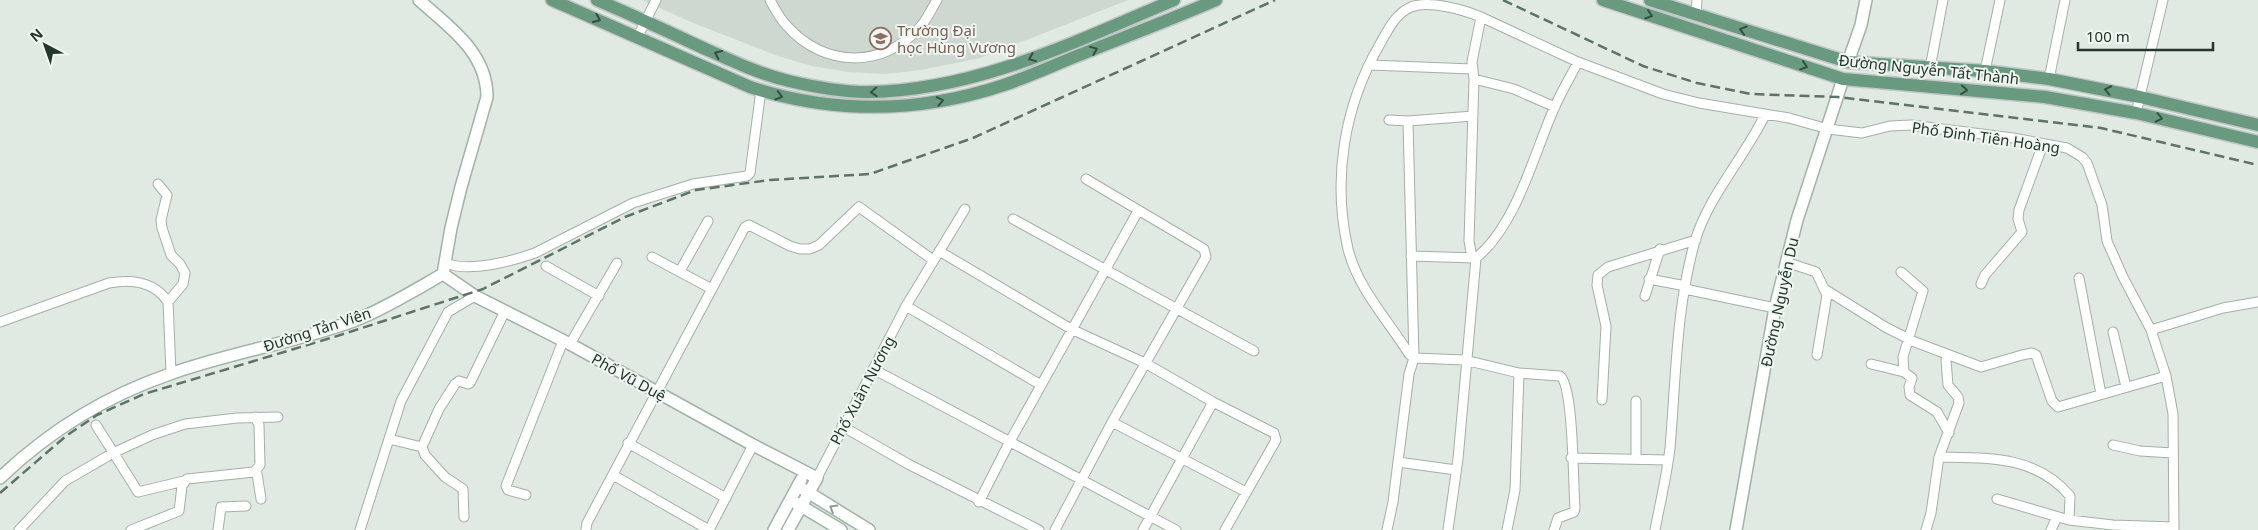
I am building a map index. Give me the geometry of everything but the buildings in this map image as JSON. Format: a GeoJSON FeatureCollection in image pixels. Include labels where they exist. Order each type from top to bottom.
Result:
{"type":"FeatureCollection","features":[{"type":"Feature","properties":{"kind":"main road"},"geometry":{"type":"LineString","coordinates":[[552,0],[760,90],[782,97],[828,105],[863,108],[900,107],[964,96],[1005,85],[1216,0]]}},
{"type":"Feature","properties":{"kind":"main road"},"geometry":{"type":"LineString","coordinates":[[598,0],[739,64],[796,83],[867,92],[912,89],[964,80],[997,71],[1174,0]]}},
{"type":"Feature","properties":{"kind":"main road","name":"Đường Nguyễn Tất Thành"},"geometry":{"type":"LineString","coordinates":[[1603,0],[1843,79],[2045,98],[2136,113],[2258,142]]}},
{"type":"Feature","properties":{"kind":"main road","name":"Đường Nguyễn Tất Thành"},"geometry":{"type":"LineString","coordinates":[[1650,0],[1848,62],[1986,72],[2049,79],[2140,97],[2258,126]]}},
{"type":"Feature","properties":{"kind":"main road"},"geometry":{"type":"LineString","coordinates":[[1692,29],[1696,15]]}},
{"type":"Feature","properties":{"kind":"main road"},"geometry":{"type":"LineString","coordinates":[[1983,92],[1986,72]]}},
{"type":"Feature","properties":{"kind":"main road"},"geometry":{"type":"LineString","coordinates":[[964,80],[964,96]]}},
{"type":"Feature","properties":{"kind":"street"},"geometry":{"type":"LineString","coordinates":[[419,0],[460,35],[482,68],[487,81],[487,96],[451,228],[445,269],[519,258],[535,253],[633,203],[694,184],[747,176],[750,173],[760,90]]}},
{"type":"Feature","properties":{"kind":"street"},"geometry":{"type":"LineString","coordinates":[[638,38],[656,0]]}},
{"type":"Feature","properties":{"kind":"street"},"geometry":{"type":"LineString","coordinates":[[770,0],[788,27],[806,44],[833,56],[857,58],[883,54],[901,44],[921,26],[937,0]]}},
{"type":"Feature","properties":{"kind":"street"},"geometry":{"type":"LineString","coordinates":[[1696,15],[1697,0]]}},
{"type":"Feature","properties":{"kind":"street"},"geometry":{"type":"LineString","coordinates":[[1848,62],[1861,26],[1866,0]]}},
{"type":"Feature","properties":{"kind":"street"},"geometry":{"type":"LineString","coordinates":[[1930,68],[1943,0]]}},
{"type":"Feature","properties":{"kind":"street"},"geometry":{"type":"LineString","coordinates":[[1986,72],[2000,0]]}},
{"type":"Feature","properties":{"kind":"street"},"geometry":{"type":"LineString","coordinates":[[2049,79],[2065,0]]}},
{"type":"Feature","properties":{"kind":"street"},"geometry":{"type":"LineString","coordinates":[[2136,113],[2165,0]]}},
{"type":"Feature","properties":{"kind":"street","name":"Phố Đinh Tiên Hoàng"},"geometry":{"type":"LineString","coordinates":[[1414,358],[1366,289],[1354,267],[1344,228],[1340,196],[1345,131],[1354,102],[1370,65],[1395,19],[1412,7],[1422,4],[1457,8],[1481,17],[1578,62],[1663,94],[1765,115],[1789,118],[1828,129],[1862,133],[1890,126],[1911,125],[2067,148],[2082,157],[2088,163],[2102,206],[2107,241],[2123,277],[2151,330],[2166,376],[2173,414],[2174,528]]}},
{"type":"Feature","properties":{"kind":"street"},"geometry":{"type":"LineString","coordinates":[[1448,530],[1456,470],[1474,258],[1469,241],[1474,79],[1472,69],[1481,17]]}},
{"type":"Feature","properties":{"kind":"street"},"geometry":{"type":"LineString","coordinates":[[1412,256],[1474,258],[1487,249],[1510,211],[1533,166],[1555,107],[1578,62]]}},
{"type":"Feature","properties":{"kind":"street"},"geometry":{"type":"LineString","coordinates":[[1370,65],[1472,69]]}},
{"type":"Feature","properties":{"kind":"street"},"geometry":{"type":"LineString","coordinates":[[1474,79],[1514,89],[1555,107]]}},
{"type":"Feature","properties":{"kind":"street","name":"Đường Nguyễn Du"},"geometry":{"type":"LineString","coordinates":[[1736,530],[1774,308],[1797,220],[1843,79]]}},
{"type":"Feature","properties":{"kind":"street"},"geometry":{"type":"LineString","coordinates":[[1655,530],[1668,460],[1676,344],[1696,240],[1713,201],[1765,115]]}},
{"type":"Feature","properties":{"kind":"street"},"geometry":{"type":"LineString","coordinates":[[1388,120],[1408,121],[1473,116]]}},
{"type":"Feature","properties":{"kind":"street"},"geometry":{"type":"LineString","coordinates":[[1387,530],[1393,502],[1410,374],[1414,358],[1408,121]]}},
{"type":"Feature","properties":{"kind":"street"},"geometry":{"type":"LineString","coordinates":[[1981,284],[1985,275],[2022,232],[2018,219],[2019,210],[2043,144]]}},
{"type":"Feature","properties":{"kind":"street"},"geometry":{"type":"LineString","coordinates":[[1055,530],[1112,422],[1206,258],[1205,251],[1086,179]]}},
{"type":"Feature","properties":{"kind":"street"},"geometry":{"type":"LineString","coordinates":[[158,184],[167,195],[161,220],[168,249],[171,256],[180,264],[185,273],[183,284],[168,302]]}},
{"type":"Feature","properties":{"kind":"street"},"geometry":{"type":"LineString","coordinates":[[586,530],[587,523],[628,443],[710,288],[745,227],[749,225],[790,246],[810,249],[819,245],[859,207],[933,260]]}},
{"type":"Feature","properties":{"kind":"street","name":"Phố Xuân Nương"},"geometry":{"type":"LineString","coordinates":[[788,530],[906,306],[965,209]]}},
{"type":"Feature","properties":{"kind":"street"},"geometry":{"type":"LineString","coordinates":[[979,502],[1009,443],[1138,211]]}},
{"type":"Feature","properties":{"kind":"street"},"geometry":{"type":"LineString","coordinates":[[1013,219],[1106,268],[1254,351]]}},
{"type":"Feature","properties":{"kind":"street"},"geometry":{"type":"LineString","coordinates":[[680,271],[708,221]]}},
{"type":"Feature","properties":{"kind":"street"},"geometry":{"type":"LineString","coordinates":[[1602,400],[1606,326],[1596,278],[1608,267],[1660,249],[1696,240]]}},
{"type":"Feature","properties":{"kind":"street"},"geometry":{"type":"LineString","coordinates":[[1645,296],[1660,249]]}},
{"type":"Feature","properties":{"kind":"street"},"geometry":{"type":"LineString","coordinates":[[939,251],[1071,330],[1145,363],[1276,436],[1276,440],[1226,530]]}},
{"type":"Feature","properties":{"kind":"street"},"geometry":{"type":"LineString","coordinates":[[652,257],[710,288]]}},
{"type":"Feature","properties":{"kind":"street"},"geometry":{"type":"LineString","coordinates":[[1786,262],[1816,272],[1826,290],[1887,328],[1908,339],[1981,367],[2022,355],[2036,354],[2052,401],[2058,407],[2166,376]]}},
{"type":"Feature","properties":{"kind":"street"},"geometry":{"type":"LineString","coordinates":[[526,495],[508,490],[506,486],[566,342],[599,296],[618,263]]}},
{"type":"Feature","properties":{"kind":"street"},"geometry":{"type":"LineString","coordinates":[[546,266],[599,296]]}},
{"type":"Feature","properties":{"kind":"street","name":"Phố Vũ Duệ"},"geometry":{"type":"LineString","coordinates":[[445,269],[475,296],[566,342],[817,478]]}},
{"type":"Feature","properties":{"kind":"street","name":"Đường Tản Viên"},"geometry":{"type":"LineString","coordinates":[[0,478],[21,457],[80,414],[129,389],[171,373],[306,336],[358,319],[445,269]]}},
{"type":"Feature","properties":{"kind":"street"},"geometry":{"type":"LineString","coordinates":[[1901,272],[1923,290],[1903,357],[1904,372]]}},
{"type":"Feature","properties":{"kind":"street"},"geometry":{"type":"LineString","coordinates":[[2079,278],[2101,394]]}},
{"type":"Feature","properties":{"kind":"street"},"geometry":{"type":"LineString","coordinates":[[1649,279],[1774,308]]}},
{"type":"Feature","properties":{"kind":"street"},"geometry":{"type":"LineString","coordinates":[[0,322],[75,294],[124,280],[139,282],[154,287],[163,294],[168,302],[171,373]]}},
{"type":"Feature","properties":{"kind":"street"},"geometry":{"type":"LineString","coordinates":[[1816,355],[1826,302],[1826,290]]}},
{"type":"Feature","properties":{"kind":"street"},"geometry":{"type":"LineString","coordinates":[[360,530],[401,401],[448,312],[475,296]]}},
{"type":"Feature","properties":{"kind":"street"},"geometry":{"type":"LineString","coordinates":[[2151,330],[2223,308],[2258,302]]}},
{"type":"Feature","properties":{"kind":"street"},"geometry":{"type":"LineString","coordinates":[[906,306],[1041,385]]}},
{"type":"Feature","properties":{"kind":"street"},"geometry":{"type":"LineString","coordinates":[[464,517],[463,489],[445,477],[425,455],[422,447],[439,409],[455,384],[459,381],[468,384],[470,382],[505,311]]}},
{"type":"Feature","properties":{"kind":"street"},"geometry":{"type":"LineString","coordinates":[[2113,332],[2126,387]]}},
{"type":"Feature","properties":{"kind":"street"},"geometry":{"type":"LineString","coordinates":[[1414,358],[1466,360],[1519,373],[1560,376],[1564,379],[1571,420],[1574,512],[1558,518],[1554,530]]}},
{"type":"Feature","properties":{"kind":"street"},"geometry":{"type":"LineString","coordinates":[[1926,530],[1931,513],[1939,457],[1959,404],[1958,397],[1948,385],[1946,360]]}},
{"type":"Feature","properties":{"kind":"street"},"geometry":{"type":"LineString","coordinates":[[1871,364],[1904,372],[1912,378],[1909,387],[1910,395],[1937,412],[1949,433]]}},
{"type":"Feature","properties":{"kind":"street"},"geometry":{"type":"LineString","coordinates":[[873,369],[1009,443],[1176,530]]}},
{"type":"Feature","properties":{"kind":"street"},"geometry":{"type":"LineString","coordinates":[[1507,530],[1516,490],[1519,373]]}},
{"type":"Feature","properties":{"kind":"street"},"geometry":{"type":"LineString","coordinates":[[1636,401],[1636,459]]}},
{"type":"Feature","properties":{"kind":"street"},"geometry":{"type":"LineString","coordinates":[[1143,530],[1212,402]]}},
{"type":"Feature","properties":{"kind":"street"},"geometry":{"type":"LineString","coordinates":[[19,530],[65,481],[113,453],[152,435],[185,424],[278,417]]}},
{"type":"Feature","properties":{"kind":"street"},"geometry":{"type":"LineString","coordinates":[[96,425],[138,492],[187,479],[254,472],[260,465],[259,425],[255,418]]}},
{"type":"Feature","properties":{"kind":"street"},"geometry":{"type":"LineString","coordinates":[[1112,422],[1246,492]]}},
{"type":"Feature","properties":{"kind":"street"},"geometry":{"type":"LineString","coordinates":[[842,426],[979,502],[1039,530]]}},
{"type":"Feature","properties":{"kind":"street"},"geometry":{"type":"LineString","coordinates":[[389,439],[422,447]]}},
{"type":"Feature","properties":{"kind":"street"},"geometry":{"type":"LineString","coordinates":[[628,443],[726,498]]}},
{"type":"Feature","properties":{"kind":"street"},"geometry":{"type":"LineString","coordinates":[[613,475],[709,530],[753,445]]}},
{"type":"Feature","properties":{"kind":"street"},"geometry":{"type":"LineString","coordinates":[[2113,445],[2140,451],[2173,453]]}},
{"type":"Feature","properties":{"kind":"street"},"geometry":{"type":"LineString","coordinates":[[1939,457],[2015,461],[2041,472],[2070,496],[2069,520]]}},
{"type":"Feature","properties":{"kind":"street"},"geometry":{"type":"LineString","coordinates":[[1571,458],[1668,460]]}},
{"type":"Feature","properties":{"kind":"street"},"geometry":{"type":"LineString","coordinates":[[1398,462],[1456,470]]}},
{"type":"Feature","properties":{"kind":"street"},"geometry":{"type":"LineString","coordinates":[[774,530],[806,471]]}},
{"type":"Feature","properties":{"kind":"street"},"geometry":{"type":"LineString","coordinates":[[254,472],[257,474],[261,499]]}},
{"type":"Feature","properties":{"kind":"street"},"geometry":{"type":"LineString","coordinates":[[131,530],[179,511],[184,481]]}},
{"type":"Feature","properties":{"kind":"street"},"geometry":{"type":"LineString","coordinates":[[798,486],[870,530]]}},
{"type":"Feature","properties":{"kind":"street"},"geometry":{"type":"LineString","coordinates":[[1997,498],[2069,520],[2113,525],[2174,528]]}},
{"type":"Feature","properties":{"kind":"street"},"geometry":{"type":"LineString","coordinates":[[790,499],[841,530]]}},
{"type":"Feature","properties":{"kind":"street"},"geometry":{"type":"LineString","coordinates":[[218,530],[221,507],[246,506]]}},
{"type":"Feature","properties":{"kind":"street"},"geometry":{"type":"LineString","coordinates":[[2051,530],[2057,517]]}},
{"type":"Feature","properties":{"kind":"shaded area","name":"Trường Đại học Hùng Vương"},"geometry":{"type":"Polygon","coordinates":[[[642,0],[1128,0],[980,58],[921,70],[885,74],[848,72],[812,66],[778,56],[691,22],[642,0]]]}},
{"type":"Feature","properties":{"kind":"railway"},"geometry":{"type":"LineString","coordinates":[[0,493],[66,436],[97,415],[144,394],[334,337],[483,289],[625,217],[696,190],[770,180],[870,174],[973,138],[1275,0]]}},
{"type":"Feature","properties":{"kind":"railway"},"geometry":{"type":"LineString","coordinates":[[1503,0],[1643,66],[1697,83],[1751,94],[1838,97],[2101,128],[2258,165]]}},
{"type":"Feature","properties":{"kind":"place","name":"Trường Đại học Hùng Vương"},"geometry":{"type":"Point","coordinates":[881,39]}}]}
